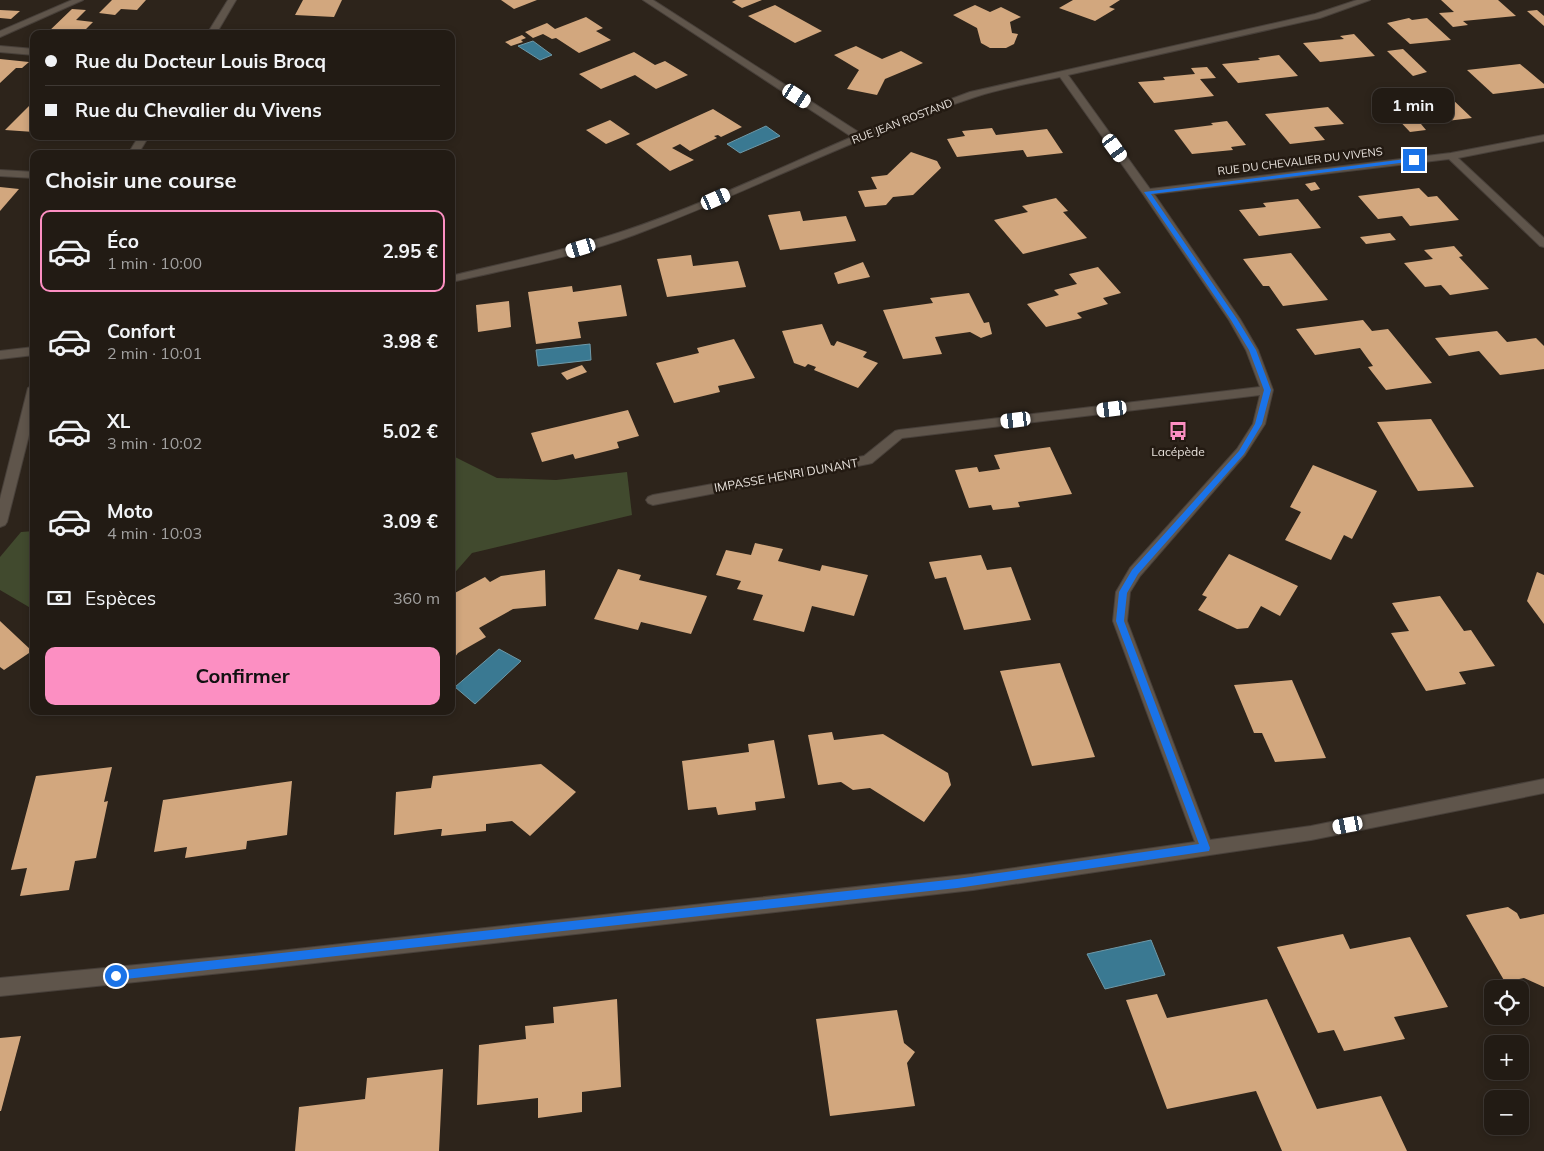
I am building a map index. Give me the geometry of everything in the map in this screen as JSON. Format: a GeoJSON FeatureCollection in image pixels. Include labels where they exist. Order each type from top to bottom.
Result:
{"type":"FeatureCollection","features":[{"type":"Feature","properties":{"kind":"street"},"geometry":{"type":"LineString","coordinates":[[0,34],[80,0]]}},
{"type":"Feature","properties":{"kind":"street"},"geometry":{"type":"LineString","coordinates":[[213,30],[232,0]]}},
{"type":"Feature","properties":{"kind":"street"},"geometry":{"type":"LineString","coordinates":[[647,0],[860,137]]}},
{"type":"Feature","properties":{"kind":"street","name":"RUE JEAN ROSTAND"},"geometry":{"type":"LineString","coordinates":[[455,278],[565,253],[629,234],[860,137],[973,94],[1317,16],[1366,0]]}},
{"type":"Feature","properties":{"kind":"street"},"geometry":{"type":"LineString","coordinates":[[0,49],[30,52]]}},
{"type":"Feature","properties":{"kind":"street"},"geometry":{"type":"LineString","coordinates":[[1062,74],[1148,192],[1234,319],[1252,350],[1268,390],[1259,424],[1241,452],[1135,572],[1123,592],[1120,621],[1205,848]]}},
{"type":"Feature","properties":{"kind":"street","name":"RUE DU CHEVALIER DU VIVENS"},"geometry":{"type":"LineString","coordinates":[[1148,192],[1452,156],[1544,138]]}},
{"type":"Feature","properties":{"kind":"street"},"geometry":{"type":"LineString","coordinates":[[1452,156],[1544,244]]}},
{"type":"Feature","properties":{"kind":"street"},"geometry":{"type":"LineString","coordinates":[[0,173],[30,175]]}},
{"type":"Feature","properties":{"kind":"street"},"geometry":{"type":"LineString","coordinates":[[0,355],[30,351]]}},
{"type":"Feature","properties":{"kind":"street","name":"IMPASSE HENRI DUNANT"},"geometry":{"type":"LineString","coordinates":[[653,500],[868,460],[899,434],[1268,390]]}},
{"type":"Feature","properties":{"kind":"street"},"geometry":{"type":"LineString","coordinates":[[0,522],[30,405]]}},
{"type":"Feature","properties":{"kind":"street"},"geometry":{"type":"LineString","coordinates":[[0,987],[270,960],[957,884],[1311,832],[1544,786]]}},
{"type":"Feature","properties":{"kind":"green space"},"geometry":{"type":"Polygon","coordinates":[[[455,457],[497,478],[556,480],[627,472],[632,515],[472,553],[455,572],[455,457]]]}},
{"type":"Feature","properties":{"kind":"green space"},"geometry":{"type":"Polygon","coordinates":[[[30,531],[30,608],[0,590],[0,557],[21,532],[30,531]]]}},
{"type":"Feature","properties":{"kind":"water"},"geometry":{"type":"Polygon","coordinates":[[[533,41],[552,55],[540,60],[518,46],[533,41]]]}},
{"type":"Feature","properties":{"kind":"water"},"geometry":{"type":"Polygon","coordinates":[[[766,126],[780,136],[740,153],[727,144],[766,126]]]}},
{"type":"Feature","properties":{"kind":"water"},"geometry":{"type":"Polygon","coordinates":[[[590,344],[591,360],[538,366],[536,350],[590,344]]]}},
{"type":"Feature","properties":{"kind":"water"},"geometry":{"type":"Polygon","coordinates":[[[499,649],[521,661],[475,704],[455,687],[499,649]]]}},
{"type":"Feature","properties":{"kind":"water"},"geometry":{"type":"Polygon","coordinates":[[[1151,940],[1165,975],[1105,989],[1087,954],[1151,940]]]}},
{"type":"Feature","properties":{"kind":"building"},"geometry":{"type":"Polygon","coordinates":[[[112,0],[146,0],[137,10],[121,9],[115,15],[99,13],[112,0]]]}},
{"type":"Feature","properties":{"kind":"building"},"geometry":{"type":"Polygon","coordinates":[[[303,0],[342,0],[334,17],[295,15],[303,0]]]}},
{"type":"Feature","properties":{"kind":"building"},"geometry":{"type":"Polygon","coordinates":[[[501,0],[537,0],[514,9],[501,0]]]}},
{"type":"Feature","properties":{"kind":"building"},"geometry":{"type":"Polygon","coordinates":[[[736,0],[762,0],[742,8],[732,2],[736,0]]]}},
{"type":"Feature","properties":{"kind":"building"},"geometry":{"type":"Polygon","coordinates":[[[1073,0],[1120,0],[1109,7],[1115,9],[1095,21],[1059,8],[1073,0]]]}},
{"type":"Feature","properties":{"kind":"building"},"geometry":{"type":"Polygon","coordinates":[[[1441,0],[1498,0],[1516,16],[1463,21],[1468,25],[1453,27],[1439,13],[1454,12],[1441,0]]]}},
{"type":"Feature","properties":{"kind":"building"},"geometry":{"type":"Polygon","coordinates":[[[775,5],[822,31],[795,43],[748,16],[775,5]]]}},
{"type":"Feature","properties":{"kind":"building"},"geometry":{"type":"Polygon","coordinates":[[[975,5],[990,12],[1001,7],[1021,17],[1010,22],[1012,33],[1018,34],[1014,44],[1006,48],[990,48],[981,43],[977,28],[953,15],[975,5]]]}},
{"type":"Feature","properties":{"kind":"building"},"geometry":{"type":"Polygon","coordinates":[[[72,9],[86,10],[76,20],[93,22],[85,30],[50,30],[72,9]]]}},
{"type":"Feature","properties":{"kind":"building"},"geometry":{"type":"Polygon","coordinates":[[[0,10],[20,11],[11,19],[0,18],[0,10]]]}},
{"type":"Feature","properties":{"kind":"building"},"geometry":{"type":"Polygon","coordinates":[[[1537,10],[1544,16],[1544,26],[1527,11],[1537,10]]]}},
{"type":"Feature","properties":{"kind":"building"},"geometry":{"type":"Polygon","coordinates":[[[586,17],[603,28],[596,31],[611,40],[579,53],[556,38],[552,39],[543,34],[533,38],[525,32],[547,23],[555,29],[586,17]]]}},
{"type":"Feature","properties":{"kind":"building"},"geometry":{"type":"Polygon","coordinates":[[[1409,18],[1412,20],[1427,18],[1451,40],[1410,44],[1387,23],[1409,18]]]}},
{"type":"Feature","properties":{"kind":"building"},"geometry":{"type":"Polygon","coordinates":[[[1354,34],[1375,56],[1320,62],[1303,43],[1344,39],[1340,36],[1354,34]]]}},
{"type":"Feature","properties":{"kind":"building"},"geometry":{"type":"Polygon","coordinates":[[[522,35],[526,38],[521,40],[523,42],[511,46],[505,42],[522,35]]]}},
{"type":"Feature","properties":{"kind":"building"},"geometry":{"type":"Polygon","coordinates":[[[856,46],[882,59],[901,51],[923,63],[885,79],[877,95],[847,89],[859,70],[834,55],[856,46]]]}},
{"type":"Feature","properties":{"kind":"building"},"geometry":{"type":"Polygon","coordinates":[[[1403,49],[1427,72],[1413,76],[1387,51],[1403,49]]]}},
{"type":"Feature","properties":{"kind":"building"},"geometry":{"type":"Polygon","coordinates":[[[634,52],[655,65],[665,61],[688,75],[656,89],[635,75],[601,89],[579,74],[634,52]]]}},
{"type":"Feature","properties":{"kind":"building"},"geometry":{"type":"Polygon","coordinates":[[[1279,55],[1298,76],[1238,83],[1222,64],[1260,60],[1258,58],[1279,55]]]}},
{"type":"Feature","properties":{"kind":"building"},"geometry":{"type":"Polygon","coordinates":[[[0,59],[29,62],[22,68],[16,68],[0,83],[0,59]]]}},
{"type":"Feature","properties":{"kind":"building"},"geometry":{"type":"Polygon","coordinates":[[[1520,64],[1544,84],[1544,88],[1493,94],[1467,70],[1520,64]]]}},
{"type":"Feature","properties":{"kind":"building"},"geometry":{"type":"Polygon","coordinates":[[[1207,67],[1216,78],[1200,79],[1214,96],[1154,103],[1138,82],[1165,80],[1163,77],[1195,74],[1191,68],[1207,67]]]}},
{"type":"Feature","properties":{"kind":"building"},"geometry":{"type":"Polygon","coordinates":[[[1450,97],[1472,118],[1421,124],[1426,130],[1410,132],[1393,114],[1408,112],[1400,104],[1450,97]]]}},
{"type":"Feature","properties":{"kind":"building"},"geometry":{"type":"Polygon","coordinates":[[[30,105],[30,132],[5,130],[30,105]]]}},
{"type":"Feature","properties":{"kind":"building"},"geometry":{"type":"Polygon","coordinates":[[[1328,107],[1344,124],[1314,127],[1325,140],[1290,144],[1265,114],[1328,107]]]}},
{"type":"Feature","properties":{"kind":"building"},"geometry":{"type":"Polygon","coordinates":[[[713,109],[742,127],[721,137],[718,135],[714,136],[717,138],[690,151],[680,144],[672,148],[694,160],[670,171],[636,144],[713,109]]]}},
{"type":"Feature","properties":{"kind":"building"},"geometry":{"type":"Polygon","coordinates":[[[610,120],[630,134],[606,144],[586,130],[610,120]]]}},
{"type":"Feature","properties":{"kind":"building"},"geometry":{"type":"Polygon","coordinates":[[[1227,121],[1246,145],[1231,147],[1233,150],[1192,154],[1174,130],[1213,125],[1211,123],[1227,121]]]}},
{"type":"Feature","properties":{"kind":"building"},"geometry":{"type":"Polygon","coordinates":[[[992,128],[996,135],[1047,129],[1063,153],[1027,157],[1023,150],[957,157],[947,139],[965,136],[962,131],[992,128]]]}},
{"type":"Feature","properties":{"kind":"building"},"geometry":{"type":"Polygon","coordinates":[[[911,152],[937,161],[941,168],[913,195],[893,197],[886,205],[865,207],[858,191],[877,189],[871,177],[887,175],[911,152]]]}},
{"type":"Feature","properties":{"kind":"building"},"geometry":{"type":"Polygon","coordinates":[[[1315,182],[1320,189],[1311,191],[1305,184],[1315,182]]]}},
{"type":"Feature","properties":{"kind":"building"},"geometry":{"type":"Polygon","coordinates":[[[0,187],[19,189],[0,211],[0,187]]]}},
{"type":"Feature","properties":{"kind":"building"},"geometry":{"type":"Polygon","coordinates":[[[1419,188],[1428,197],[1437,196],[1459,220],[1410,226],[1402,216],[1378,219],[1358,196],[1419,188]]]}},
{"type":"Feature","properties":{"kind":"building"},"geometry":{"type":"Polygon","coordinates":[[[1056,198],[1068,211],[1063,212],[1087,238],[1023,254],[994,220],[1028,212],[1022,206],[1056,198]]]}},
{"type":"Feature","properties":{"kind":"building"},"geometry":{"type":"Polygon","coordinates":[[[1298,199],[1321,228],[1259,236],[1239,210],[1266,207],[1263,203],[1298,199]]]}},
{"type":"Feature","properties":{"kind":"building"},"geometry":{"type":"Polygon","coordinates":[[[800,211],[803,221],[846,216],[856,241],[780,250],[768,215],[800,211]]]}},
{"type":"Feature","properties":{"kind":"building"},"geometry":{"type":"Polygon","coordinates":[[[1390,233],[1396,240],[1366,244],[1360,237],[1390,233]]]}},
{"type":"Feature","properties":{"kind":"building"},"geometry":{"type":"Polygon","coordinates":[[[1454,246],[1463,256],[1459,257],[1489,289],[1450,295],[1441,285],[1425,287],[1404,263],[1433,259],[1424,250],[1454,246]]]}},
{"type":"Feature","properties":{"kind":"building"},"geometry":{"type":"Polygon","coordinates":[[[1291,253],[1328,300],[1283,306],[1269,286],[1263,286],[1243,259],[1291,253]]]}},
{"type":"Feature","properties":{"kind":"building"},"geometry":{"type":"Polygon","coordinates":[[[691,255],[693,266],[738,261],[746,287],[667,297],[657,259],[691,255]]]}},
{"type":"Feature","properties":{"kind":"building"},"geometry":{"type":"Polygon","coordinates":[[[863,262],[870,277],[838,284],[834,273],[863,262]]]}},
{"type":"Feature","properties":{"kind":"building"},"geometry":{"type":"Polygon","coordinates":[[[1098,267],[1121,293],[1103,298],[1108,304],[1077,313],[1082,318],[1046,327],[1027,304],[1059,295],[1054,290],[1077,284],[1069,274],[1098,267]]]}},
{"type":"Feature","properties":{"kind":"building"},"geometry":{"type":"Polygon","coordinates":[[[621,285],[627,316],[578,322],[581,338],[536,344],[528,292],[572,286],[573,292],[621,285]]]}},
{"type":"Feature","properties":{"kind":"building"},"geometry":{"type":"Polygon","coordinates":[[[969,293],[984,323],[989,322],[992,334],[981,338],[970,332],[935,337],[942,354],[903,359],[883,310],[933,303],[930,298],[969,293]]]}},
{"type":"Feature","properties":{"kind":"building"},"geometry":{"type":"Polygon","coordinates":[[[509,301],[511,327],[478,332],[476,305],[509,301]]]}},
{"type":"Feature","properties":{"kind":"building"},"geometry":{"type":"Polygon","coordinates":[[[1363,320],[1372,331],[1388,329],[1432,383],[1386,390],[1368,367],[1373,366],[1360,348],[1315,355],[1296,329],[1363,320]]]}},
{"type":"Feature","properties":{"kind":"building"},"geometry":{"type":"Polygon","coordinates":[[[822,324],[831,345],[834,346],[837,341],[867,352],[863,357],[878,363],[858,388],[814,370],[816,367],[808,364],[805,367],[794,363],[782,331],[822,324]]]}},
{"type":"Feature","properties":{"kind":"building"},"geometry":{"type":"Polygon","coordinates":[[[1497,331],[1507,342],[1536,338],[1544,346],[1544,369],[1500,375],[1479,351],[1449,356],[1435,338],[1497,331]]]}},
{"type":"Feature","properties":{"kind":"building"},"geometry":{"type":"Polygon","coordinates":[[[734,339],[755,378],[718,386],[720,392],[674,403],[656,363],[699,353],[697,348],[734,339]]]}},
{"type":"Feature","properties":{"kind":"building"},"geometry":{"type":"Polygon","coordinates":[[[582,365],[587,372],[567,380],[561,373],[582,365]]]}},
{"type":"Feature","properties":{"kind":"building"},"geometry":{"type":"Polygon","coordinates":[[[628,410],[639,436],[617,442],[619,448],[575,459],[573,454],[542,462],[531,433],[628,410]]]}},
{"type":"Feature","properties":{"kind":"building"},"geometry":{"type":"Polygon","coordinates":[[[1431,419],[1474,487],[1418,491],[1377,422],[1431,419]]]}},
{"type":"Feature","properties":{"kind":"building"},"geometry":{"type":"Polygon","coordinates":[[[1050,447],[1072,494],[1018,502],[1020,507],[993,510],[991,505],[969,508],[955,470],[977,467],[979,472],[1000,469],[994,455],[1050,447]]]}},
{"type":"Feature","properties":{"kind":"building"},"geometry":{"type":"Polygon","coordinates":[[[1313,465],[1377,491],[1352,539],[1344,535],[1331,560],[1285,540],[1301,512],[1290,507],[1313,465]]]}},
{"type":"Feature","properties":{"kind":"building"},"geometry":{"type":"Polygon","coordinates":[[[755,543],[783,549],[778,561],[820,571],[822,565],[868,575],[854,616],[812,606],[804,632],[753,620],[763,595],[737,589],[741,581],[716,575],[726,550],[751,555],[755,543]]]}},
{"type":"Feature","properties":{"kind":"building"},"geometry":{"type":"Polygon","coordinates":[[[1229,554],[1298,586],[1280,616],[1261,606],[1248,628],[1237,629],[1198,610],[1207,597],[1202,595],[1229,554]]]}},
{"type":"Feature","properties":{"kind":"building"},"geometry":{"type":"Polygon","coordinates":[[[981,555],[987,570],[1011,567],[1031,620],[964,630],[946,577],[935,579],[929,562],[981,555]]]}},
{"type":"Feature","properties":{"kind":"building"},"geometry":{"type":"Polygon","coordinates":[[[618,569],[641,575],[639,580],[707,596],[691,634],[641,622],[638,630],[594,619],[618,569]]]}},
{"type":"Feature","properties":{"kind":"building"},"geometry":{"type":"Polygon","coordinates":[[[545,570],[546,606],[513,609],[479,628],[486,637],[458,653],[455,657],[455,593],[485,577],[490,582],[501,576],[545,570]]]}},
{"type":"Feature","properties":{"kind":"building"},"geometry":{"type":"Polygon","coordinates":[[[1537,572],[1544,575],[1544,624],[1527,601],[1537,572]]]}},
{"type":"Feature","properties":{"kind":"building"},"geometry":{"type":"Polygon","coordinates":[[[1440,596],[1464,631],[1471,630],[1495,666],[1459,672],[1466,684],[1426,691],[1391,633],[1409,631],[1392,603],[1440,596]]]}},
{"type":"Feature","properties":{"kind":"building"},"geometry":{"type":"Polygon","coordinates":[[[0,621],[30,649],[30,652],[4,670],[0,667],[0,621]]]}},
{"type":"Feature","properties":{"kind":"building"},"geometry":{"type":"Polygon","coordinates":[[[1060,663],[1095,757],[1032,766],[1000,671],[1060,663]]]}},
{"type":"Feature","properties":{"kind":"building"},"geometry":{"type":"Polygon","coordinates":[[[1292,680],[1326,758],[1275,762],[1262,733],[1254,733],[1234,685],[1292,680]]]}},
{"type":"Feature","properties":{"kind":"building"},"geometry":{"type":"Polygon","coordinates":[[[832,732],[834,740],[883,734],[948,773],[951,785],[924,822],[870,788],[853,790],[841,782],[818,785],[808,735],[832,732]]]}},
{"type":"Feature","properties":{"kind":"building"},"geometry":{"type":"Polygon","coordinates":[[[774,740],[785,798],[755,802],[756,810],[718,815],[716,807],[688,810],[682,761],[749,752],[748,744],[774,740]]]}},
{"type":"Feature","properties":{"kind":"building"},"geometry":{"type":"Polygon","coordinates":[[[541,764],[576,792],[530,836],[512,821],[486,824],[486,831],[441,836],[442,829],[439,829],[394,835],[396,792],[431,788],[433,776],[541,764]]]}},
{"type":"Feature","properties":{"kind":"building"},"geometry":{"type":"Polygon","coordinates":[[[112,767],[104,802],[108,801],[96,858],[75,861],[69,890],[20,896],[27,868],[11,870],[36,776],[112,767]]]}},
{"type":"Feature","properties":{"kind":"building"},"geometry":{"type":"Polygon","coordinates":[[[292,781],[287,835],[247,841],[246,849],[185,858],[187,847],[154,852],[163,800],[292,781]]]}},
{"type":"Feature","properties":{"kind":"building"},"geometry":{"type":"Polygon","coordinates":[[[1508,907],[1517,913],[1520,919],[1544,914],[1544,987],[1524,978],[1504,980],[1466,915],[1508,907]]]}},
{"type":"Feature","properties":{"kind":"building"},"geometry":{"type":"Polygon","coordinates":[[[1343,934],[1350,949],[1410,937],[1448,1007],[1394,1017],[1405,1039],[1344,1051],[1334,1030],[1318,1033],[1277,947],[1343,934]]]}},
{"type":"Feature","properties":{"kind":"building"},"geometry":{"type":"Polygon","coordinates":[[[1157,994],[1167,1018],[1267,999],[1317,1109],[1381,1096],[1407,1151],[1282,1151],[1256,1091],[1167,1109],[1126,1000],[1157,994]]]}},
{"type":"Feature","properties":{"kind":"building"},"geometry":{"type":"Polygon","coordinates":[[[617,999],[621,1087],[582,1092],[582,1112],[538,1118],[538,1098],[477,1105],[479,1045],[526,1039],[525,1026],[554,1023],[553,1007],[617,999]]]}},
{"type":"Feature","properties":{"kind":"building"},"geometry":{"type":"Polygon","coordinates":[[[897,1010],[904,1043],[915,1052],[907,1063],[915,1106],[830,1116],[816,1019],[897,1010]]]}},
{"type":"Feature","properties":{"kind":"building"},"geometry":{"type":"Polygon","coordinates":[[[21,1036],[1,1111],[0,1111],[0,1038],[21,1036]]]}},
{"type":"Feature","properties":{"kind":"building"},"geometry":{"type":"Polygon","coordinates":[[[443,1069],[439,1151],[295,1151],[299,1107],[365,1099],[367,1078],[443,1069]]]}},
{"type":"Feature","properties":{"kind":"place","name":"Lacépède"},"geometry":{"type":"Point","coordinates":[1178,431]}},
{"type":"Feature","properties":{"kind":"route"},"geometry":{"type":"LineString","coordinates":[[116,976],[957,884],[1205,848],[1120,621],[1123,592],[1135,572],[1241,452],[1259,424],[1268,390],[1252,350],[1234,319],[1148,192],[1414,160]]}}]}
